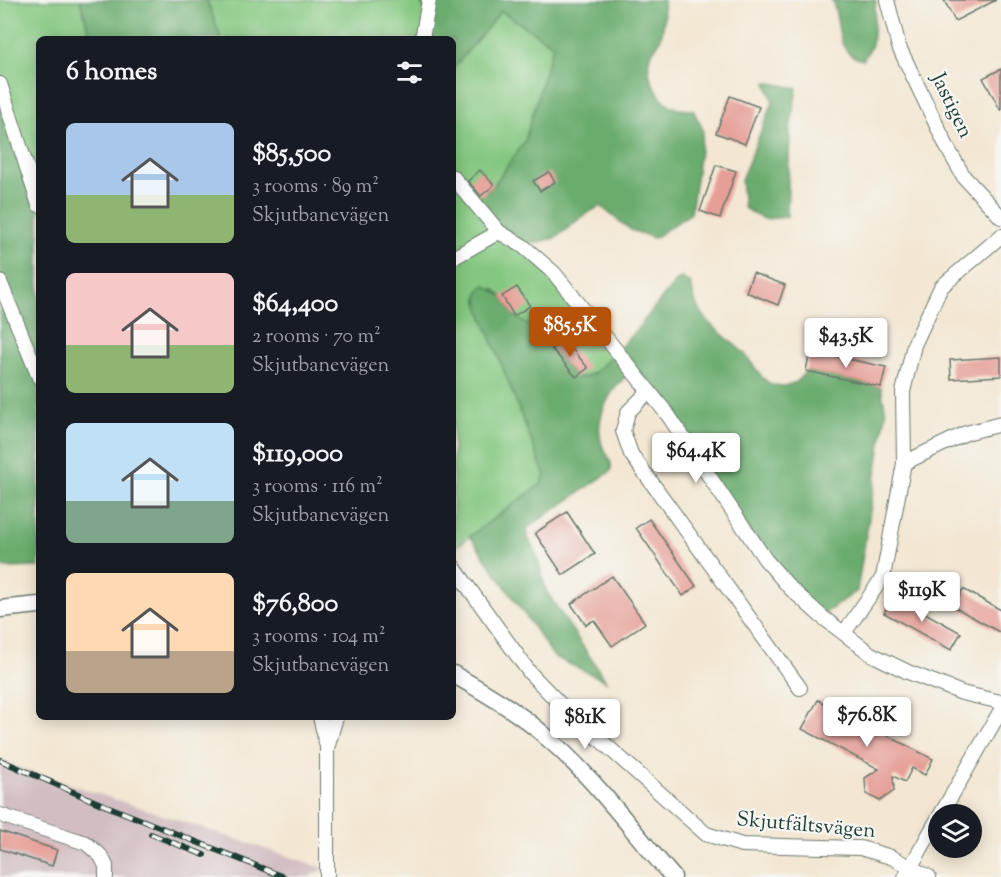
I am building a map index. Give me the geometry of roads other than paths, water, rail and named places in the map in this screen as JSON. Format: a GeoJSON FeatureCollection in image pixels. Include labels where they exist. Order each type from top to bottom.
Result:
{"type":"FeatureCollection","features":[{"type":"Feature","properties":{"kind":"main road"},"geometry":{"type":"LineString","coordinates":[[0,609],[36,605]]}},
{"type":"Feature","properties":{"kind":"main road"},"geometry":{"type":"LineString","coordinates":[[456,676],[498,701],[544,734],[583,772],[674,877]]}},
{"type":"Feature","properties":{"kind":"street"},"geometry":{"type":"LineString","coordinates":[[423,36],[429,0]]}},
{"type":"Feature","properties":{"kind":"street","name":"Jastigen"},"geometry":{"type":"LineString","coordinates":[[887,0],[898,47],[948,149],[964,177],[1001,217]]}},
{"type":"Feature","properties":{"kind":"street"},"geometry":{"type":"LineString","coordinates":[[0,84],[36,196]]}},
{"type":"Feature","properties":{"kind":"street"},"geometry":{"type":"LineString","coordinates":[[456,181],[499,232],[523,246],[554,273],[668,415],[765,559],[790,588],[821,616],[871,654],[908,672],[962,693],[1001,702]]}},
{"type":"Feature","properties":{"kind":"street"},"geometry":{"type":"LineString","coordinates":[[456,256],[499,232]]}},
{"type":"Feature","properties":{"kind":"street"},"geometry":{"type":"LineString","coordinates":[[844,633],[883,577],[904,463],[903,393],[914,345],[941,287],[1001,236]]}},
{"type":"Feature","properties":{"kind":"street"},"geometry":{"type":"LineString","coordinates":[[0,282],[36,370]]}},
{"type":"Feature","properties":{"kind":"street"},"geometry":{"type":"LineString","coordinates":[[649,391],[628,412],[623,431],[631,454],[800,687]]}},
{"type":"Feature","properties":{"kind":"street"},"geometry":{"type":"LineString","coordinates":[[904,463],[966,433],[1001,424]]}},
{"type":"Feature","properties":{"kind":"street","name":"Skjutfältsvägen"},"geometry":{"type":"LineString","coordinates":[[456,570],[531,674],[562,706],[706,834],[742,845],[860,848],[891,856],[908,872],[929,877]]}},
{"type":"Feature","properties":{"kind":"street"},"geometry":{"type":"LineString","coordinates":[[947,804],[1001,710]]}},
{"type":"Feature","properties":{"kind":"street"},"geometry":{"type":"LineString","coordinates":[[321,720],[327,747],[327,877]]}},
{"type":"Feature","properties":{"kind":"street"},"geometry":{"type":"LineString","coordinates":[[327,747],[335,720]]}},
{"type":"Feature","properties":{"kind":"street"},"geometry":{"type":"LineString","coordinates":[[0,815],[86,843],[101,856],[106,866],[106,877]]}},
{"type":"Feature","properties":{"kind":"street"},"geometry":{"type":"LineString","coordinates":[[908,872],[928,837]]}},
{"type":"Feature","properties":{"kind":"railway"},"geometry":{"type":"LineString","coordinates":[[0,760],[94,801],[284,877]]}},
{"type":"Feature","properties":{"kind":"railway"},"geometry":{"type":"LineString","coordinates":[[151,834],[204,855]]}}]}
